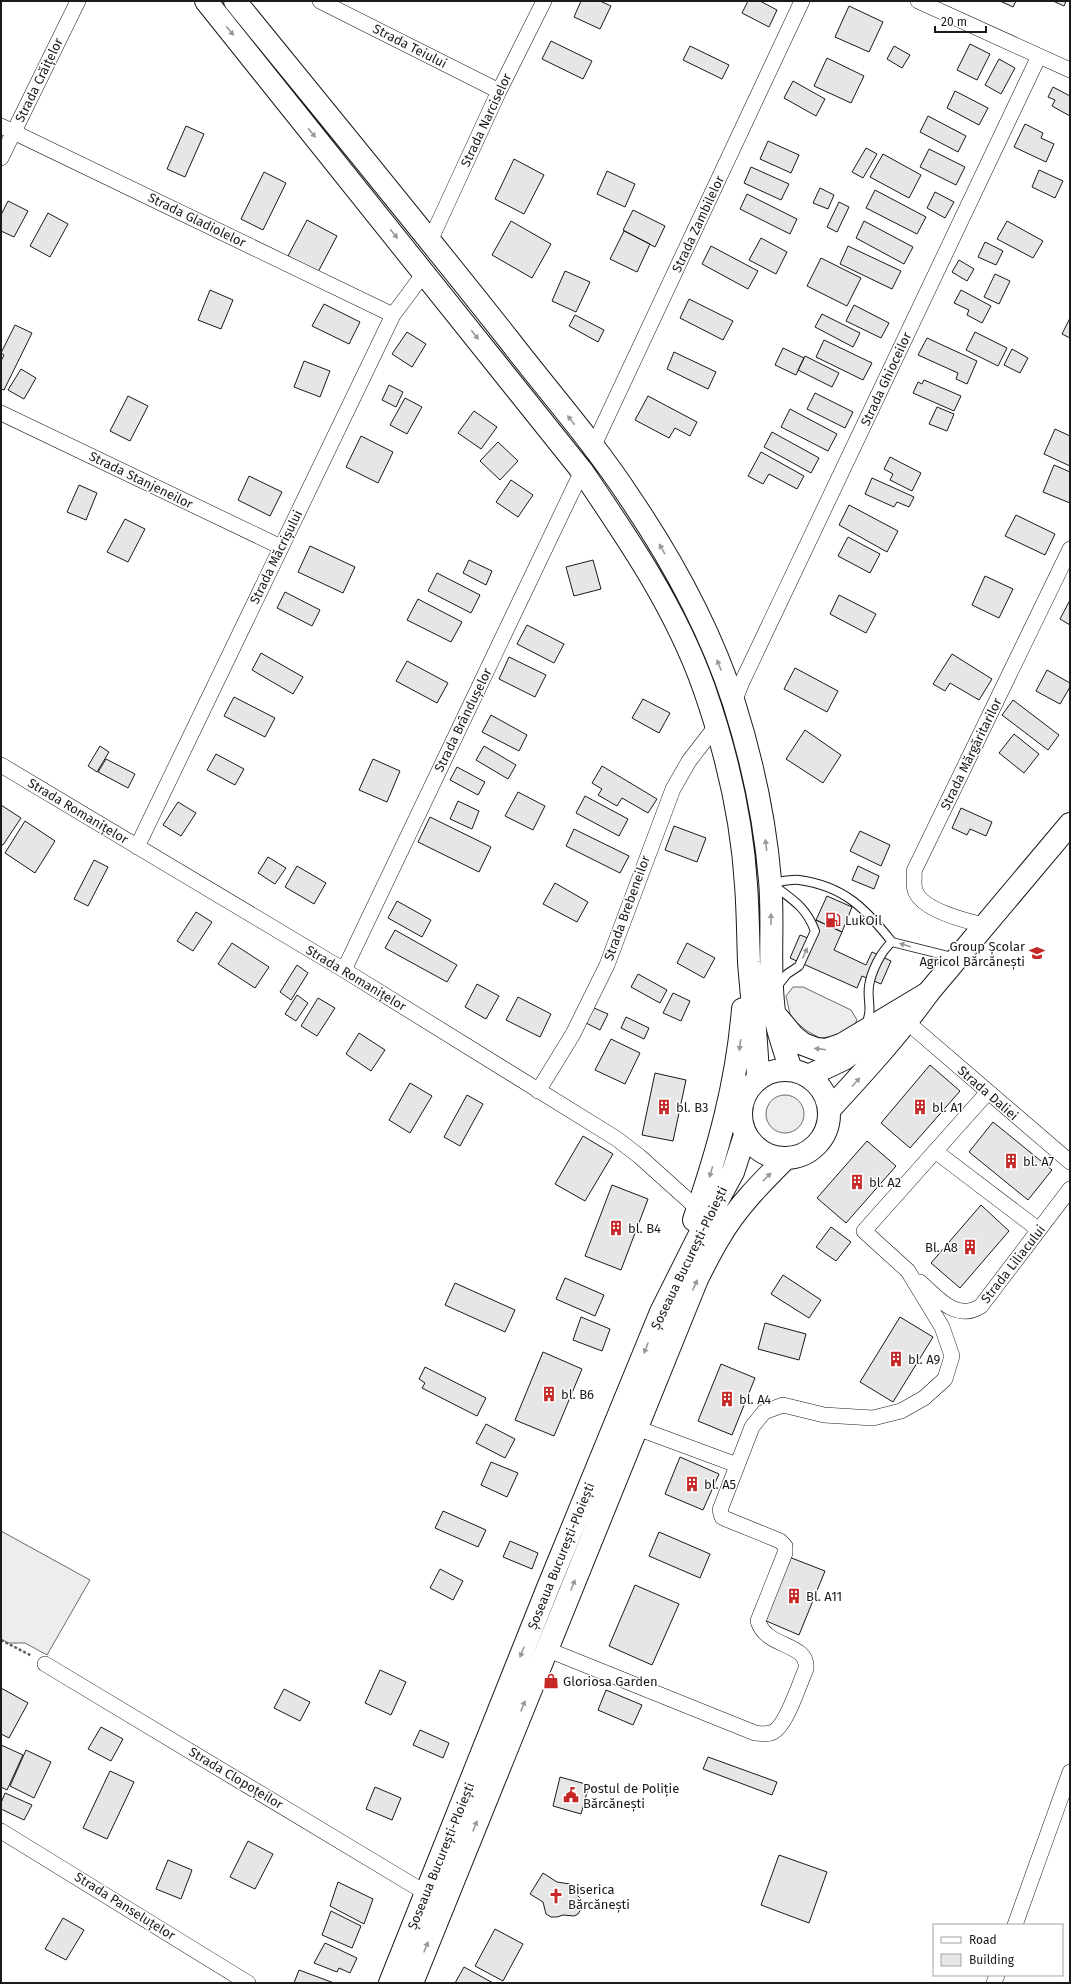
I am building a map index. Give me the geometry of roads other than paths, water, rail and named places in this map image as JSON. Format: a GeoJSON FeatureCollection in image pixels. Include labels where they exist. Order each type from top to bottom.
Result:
{"type":"FeatureCollection","features":[{"type":"Feature","properties":{"kind":"main road"},"geometry":{"type":"LineString","coordinates":[[206,1],[582,471],[629,540],[660,591],[704,688],[716,726],[739,820],[746,884],[758,1079]]}},
{"type":"Feature","properties":{"kind":"main road"},"geometry":{"type":"LineString","coordinates":[[235,1],[430,241],[593,447],[629,496],[661,548],[696,613],[717,659],[734,702],[753,773],[765,836],[771,883],[773,1003],[800,1073],[818,1085],[826,1097],[829,1110],[828,1125],[822,1139],[812,1150],[799,1157],[785,1159],[773,1157],[762,1153],[752,1145],[745,1135],[740,1120],[741,1105],[747,1090],[758,1079],[774,1071],[800,1073],[844,1059],[858,1050],[928,993]]}},
{"type":"Feature","properties":{"kind":"main road"},"geometry":{"type":"LineString","coordinates":[[829,1110],[907,1022],[928,993],[1070,824]]}},
{"type":"Feature","properties":{"kind":"main road"},"geometry":{"type":"LineString","coordinates":[[661,1312],[709,1178],[725,1122],[738,1062],[748,936]]}},
{"type":"Feature","properties":{"kind":"main road"},"geometry":{"type":"LineString","coordinates":[[773,1003],[794,1037],[803,1044],[816,1049],[826,1050],[843,1044],[928,993]]}},
{"type":"Feature","properties":{"kind":"main road","name":"Șoseaua București-Ploiești"},"geometry":{"type":"LineString","coordinates":[[390,1983],[549,1585],[661,1312],[733,1172],[745,1135]]}},
{"type":"Feature","properties":{"kind":"main road","name":"Șoseaua București-Ploiești"},"geometry":{"type":"LineString","coordinates":[[412,1983],[637,1428],[679,1320],[719,1237],[754,1190],[785,1159]]}},
{"type":"Feature","properties":{"kind":"street","name":"Strada Crăițelor"},"geometry":{"type":"LineString","coordinates":[[1,158],[7,129],[78,1]]}},
{"type":"Feature","properties":{"kind":"street","name":"Strada Teiului"},"geometry":{"type":"LineString","coordinates":[[320,1],[499,92]]}},
{"type":"Feature","properties":{"kind":"street","name":"Strada Narciselor"},"geometry":{"type":"LineString","coordinates":[[430,241],[499,92],[544,1]]}},
{"type":"Feature","properties":{"kind":"street","name":"Strada Zambilelor"},"geometry":{"type":"LineString","coordinates":[[593,447],[802,1]]}},
{"type":"Feature","properties":{"kind":"street"},"geometry":{"type":"LineString","coordinates":[[918,1],[1070,70]]}},
{"type":"Feature","properties":{"kind":"street","name":"Strada Ghioceilor"},"geometry":{"type":"LineString","coordinates":[[734,702],[749,667],[1039,56]]}},
{"type":"Feature","properties":{"kind":"street","name":"Strada Gladiolelor"},"geometry":{"type":"LineString","coordinates":[[7,129],[393,314]]}},
{"type":"Feature","properties":{"kind":"street","name":"Strada Măcrișului"},"geometry":{"type":"LineString","coordinates":[[137,847],[393,314],[424,272]]}},
{"type":"Feature","properties":{"kind":"street","name":"Strada Stanjeneilor"},"geometry":{"type":"LineString","coordinates":[[1,413],[281,547]]}},
{"type":"Feature","properties":{"kind":"street","name":"Strada Brândușelor"},"geometry":{"type":"LineString","coordinates":[[344,970],[582,471]]}},
{"type":"Feature","properties":{"kind":"street","name":"Strada Mărgăritarilor"},"geometry":{"type":"LineString","coordinates":[[984,925],[960,919],[929,906],[915,891],[914,871],[1070,549]]}},
{"type":"Feature","properties":{"kind":"street","name":"Strada Brebeneilor"},"geometry":{"type":"LineString","coordinates":[[538,1091],[574,1034],[607,965],[673,790],[689,761],[716,726]]}},
{"type":"Feature","properties":{"kind":"street","name":"Strada Romanițelor"},"geometry":{"type":"LineString","coordinates":[[1,765],[344,970],[617,1139],[639,1156],[698,1209]]}},
{"type":"Feature","properties":{"kind":"street","name":"Strada Daliei"},"geometry":{"type":"LineString","coordinates":[[907,1022],[1070,1162]]}},
{"type":"Feature","properties":{"kind":"street"},"geometry":{"type":"LineString","coordinates":[[546,1650],[755,1733],[765,1735],[774,1732],[782,1725],[806,1669],[807,1661],[803,1654],[768,1637],[760,1630],[758,1621],[785,1552],[785,1546],[780,1541],[722,1517],[720,1510],[752,1427],[764,1412],[783,1406],[824,1415],[873,1418],[901,1411],[924,1398],[946,1379],[952,1356],[942,1327],[908,1271],[864,1231],[988,1092]]}},
{"type":"Feature","properties":{"kind":"street"},"geometry":{"type":"LineString","coordinates":[[935,1151],[1039,1230]]}},
{"type":"Feature","properties":{"kind":"street","name":"Strada Liliacului"},"geometry":{"type":"LineString","coordinates":[[908,1271],[953,1309],[964,1313],[973,1311],[981,1306],[1070,1189]]}},
{"type":"Feature","properties":{"kind":"street"},"geometry":{"type":"LineString","coordinates":[[637,1428],[737,1464]]}},
{"type":"Feature","properties":{"kind":"street","name":"Strada Clopoțeilor"},"geometry":{"type":"LineString","coordinates":[[45,1664],[426,1893]]}},
{"type":"Feature","properties":{"kind":"street"},"geometry":{"type":"LineString","coordinates":[[1015,1924],[1070,1772]]}},
{"type":"Feature","properties":{"kind":"street","name":"Strada Panseluțelor"},"geometry":{"type":"LineString","coordinates":[[1,1831],[248,1983]]}},
{"type":"Feature","properties":{"kind":"lane"},"geometry":{"type":"LineString","coordinates":[[771,883],[798,880],[821,885],[851,898],[870,915],[892,942],[957,958]]}},
{"type":"Feature","properties":{"kind":"lane"},"geometry":{"type":"LineString","coordinates":[[771,883],[800,905],[809,917],[815,931],[799,966],[787,974],[773,1003]]}},
{"type":"Feature","properties":{"kind":"lane"},"geometry":{"type":"LineString","coordinates":[[864,1032],[871,1006],[869,986],[878,960],[887,946],[892,942]]}},
{"type":"Feature","properties":{"kind":"place","name":"LukOil"},"geometry":{"type":"Point","coordinates":[833,920]}},
{"type":"Feature","properties":{"kind":"place","name":"Group Școlar Agricol Bărcănești"},"geometry":{"type":"Point","coordinates":[1037,953]}},
{"type":"Feature","properties":{"kind":"place","name":"bl. B3"},"geometry":{"type":"Point","coordinates":[664,1107]}},
{"type":"Feature","properties":{"kind":"place","name":"bl. A1"},"geometry":{"type":"Point","coordinates":[920,1107]}},
{"type":"Feature","properties":{"kind":"place","name":"bl. A7"},"geometry":{"type":"Point","coordinates":[1011,1161]}},
{"type":"Feature","properties":{"kind":"place","name":"bl. A2"},"geometry":{"type":"Point","coordinates":[857,1182]}},
{"type":"Feature","properties":{"kind":"place","name":"bl. B4"},"geometry":{"type":"Point","coordinates":[616,1228]}},
{"type":"Feature","properties":{"kind":"place","name":"Bl. A8"},"geometry":{"type":"Point","coordinates":[970,1247]}},
{"type":"Feature","properties":{"kind":"place","name":"bl. A9"},"geometry":{"type":"Point","coordinates":[896,1359]}},
{"type":"Feature","properties":{"kind":"place","name":"bl. B6"},"geometry":{"type":"Point","coordinates":[549,1394]}},
{"type":"Feature","properties":{"kind":"place","name":"bl. A4"},"geometry":{"type":"Point","coordinates":[727,1399]}},
{"type":"Feature","properties":{"kind":"place","name":"bl. A5"},"geometry":{"type":"Point","coordinates":[692,1484]}},
{"type":"Feature","properties":{"kind":"place","name":"Bl. A11"},"geometry":{"type":"Point","coordinates":[794,1596]}},
{"type":"Feature","properties":{"kind":"place","name":"Gloriosa Garden"},"geometry":{"type":"Point","coordinates":[551,1681]}},
{"type":"Feature","properties":{"kind":"place","name":"Postul de Poliție Bărcănești"},"geometry":{"type":"Point","coordinates":[571,1795]}},
{"type":"Feature","properties":{"kind":"place","name":"Biserica Bărcănești"},"geometry":{"type":"Point","coordinates":[556,1896]}}]}
